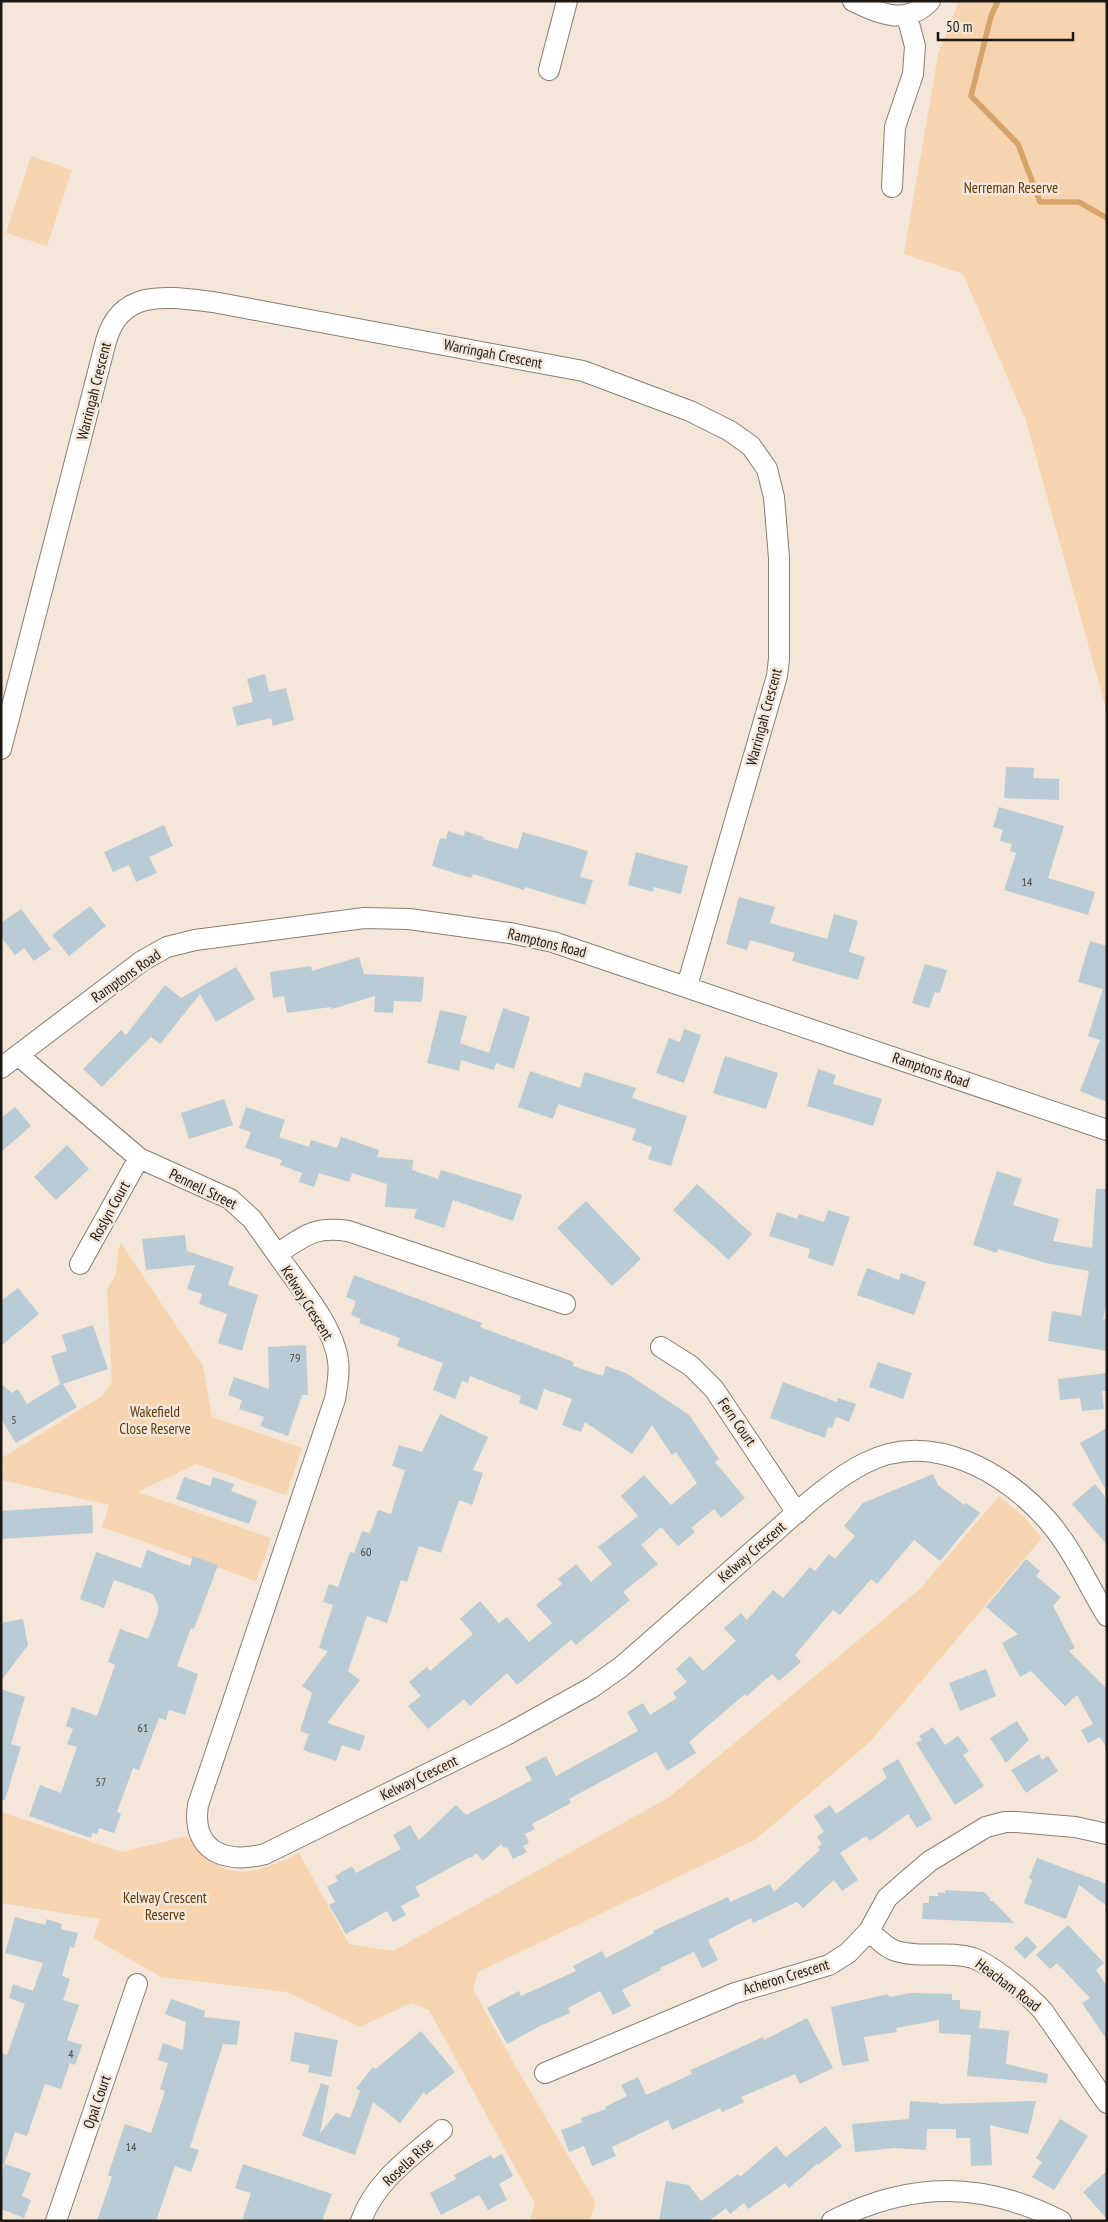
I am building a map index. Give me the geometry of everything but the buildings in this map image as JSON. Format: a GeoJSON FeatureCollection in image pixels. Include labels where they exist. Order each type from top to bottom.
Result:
{"type":"FeatureCollection","features":[{"type":"Feature","properties":{"kind":"street"},"geometry":{"type":"LineString","coordinates":[[549,70],[567,1]]}},
{"type":"Feature","properties":{"kind":"street"},"geometry":{"type":"LineString","coordinates":[[853,1],[879,12],[907,16],[919,11],[930,1]]}},
{"type":"Feature","properties":{"kind":"street"},"geometry":{"type":"LineString","coordinates":[[892,187],[896,127],[913,74],[915,46],[907,16]]}},
{"type":"Feature","properties":{"kind":"street","name":"Warringah Crescent"},"geometry":{"type":"LineString","coordinates":[[1,749],[108,334],[122,311],[146,300],[162,298],[213,302],[583,371],[690,411],[730,431],[751,446],[767,469],[774,497],[779,558],[779,659],[777,676],[687,986]]}},
{"type":"Feature","properties":{"kind":"street","name":"Ramptons Road"},"geometry":{"type":"LineString","coordinates":[[1,1068],[142,961],[167,947],[195,940],[364,918],[409,918],[533,936],[687,986],[1107,1130]]}},
{"type":"Feature","properties":{"kind":"street","name":"Pennell Street"},"geometry":{"type":"LineString","coordinates":[[19,1056],[139,1158],[230,1199],[252,1219],[277,1254]]}},
{"type":"Feature","properties":{"kind":"street","name":"Roslyn Court"},"geometry":{"type":"LineString","coordinates":[[80,1264],[139,1158]]}},
{"type":"Feature","properties":{"kind":"street"},"geometry":{"type":"LineString","coordinates":[[277,1254],[310,1233],[329,1228],[348,1230],[565,1304]]}},
{"type":"Feature","properties":{"kind":"street","name":"Kelway Crescent"},"geometry":{"type":"LineString","coordinates":[[277,1254],[323,1322],[338,1360],[339,1378],[335,1399],[198,1805],[196,1818],[199,1834],[219,1853],[237,1859],[265,1854],[506,1735],[591,1688],[621,1667],[797,1513],[849,1472],[866,1462],[886,1454],[912,1451],[937,1452],[961,1458],[1000,1478],[1021,1494],[1050,1522],[1062,1537],[1107,1616]]}},
{"type":"Feature","properties":{"kind":"street","name":"Fern Court"},"geometry":{"type":"LineString","coordinates":[[661,1347],[691,1366],[714,1389],[797,1513]]}},
{"type":"Feature","properties":{"kind":"street","name":"Acheron Crescent"},"geometry":{"type":"LineString","coordinates":[[545,2073],[735,1993],[829,1965],[848,1953],[869,1931],[887,1898],[911,1877],[930,1861],[995,1824],[1016,1822],[1075,1827],[1107,1834]]}},
{"type":"Feature","properties":{"kind":"street","name":"Heacham Road"},"geometry":{"type":"LineString","coordinates":[[869,1931],[888,1947],[897,1951],[958,1955],[972,1958],[985,1964],[1035,2001],[1107,2104]]}},
{"type":"Feature","properties":{"kind":"street","name":"Opal Court"},"geometry":{"type":"LineString","coordinates":[[56,2221],[137,1984]]}},
{"type":"Feature","properties":{"kind":"street","name":"Rosella Rise"},"geometry":{"type":"LineString","coordinates":[[361,2221],[372,2198],[392,2173],[442,2130]]}},
{"type":"Feature","properties":{"kind":"street"},"geometry":{"type":"LineString","coordinates":[[832,2221],[852,2211],[887,2198],[918,2191],[947,2190],[972,2192],[1011,2201],[1041,2210],[1061,2221]]}},
{"type":"Feature","properties":{"kind":"green space","name":"Nerreman Reserve"},"geometry":{"type":"Polygon","coordinates":[[[959,1],[1107,1],[1107,712],[1026,421],[963,274],[904,254],[938,54],[959,1]]]}},
{"type":"Feature","properties":{"kind":"green space"},"geometry":{"type":"Polygon","coordinates":[[[31,156],[72,170],[47,246],[6,233],[31,156]]]}},
{"type":"Feature","properties":{"kind":"green space","name":"Wakefield Close Reserve"},"geometry":{"type":"Polygon","coordinates":[[[121,1243],[203,1366],[212,1417],[302,1448],[286,1495],[196,1464],[138,1492],[271,1538],[256,1581],[102,1527],[109,1505],[2,1480],[4,1469],[2,1458],[102,1396],[112,1382],[107,1290],[116,1274],[118,1250],[121,1243]]]}},
{"type":"Feature","properties":{"kind":"green space","name":"Kelway Crescent Reserve"},"geometry":{"type":"Polygon","coordinates":[[[999,1496],[1023,1516],[1042,1538],[870,1742],[755,1840],[478,1972],[473,1989],[513,2062],[596,2203],[589,2221],[530,2221],[535,2204],[429,2010],[411,2003],[360,2027],[287,1992],[161,1977],[93,1938],[100,1919],[1,1903],[1,1812],[122,1852],[187,1836],[213,1862],[225,1869],[238,1872],[266,1867],[299,1853],[349,1944],[393,1951],[668,1798],[920,1589],[999,1496]]]}},
{"type":"Feature","properties":{"kind":"waterway"},"geometry":{"type":"LineString","coordinates":[[998,1],[991,16],[971,96],[1018,144],[1040,202],[1079,202],[1107,218]]}}]}
